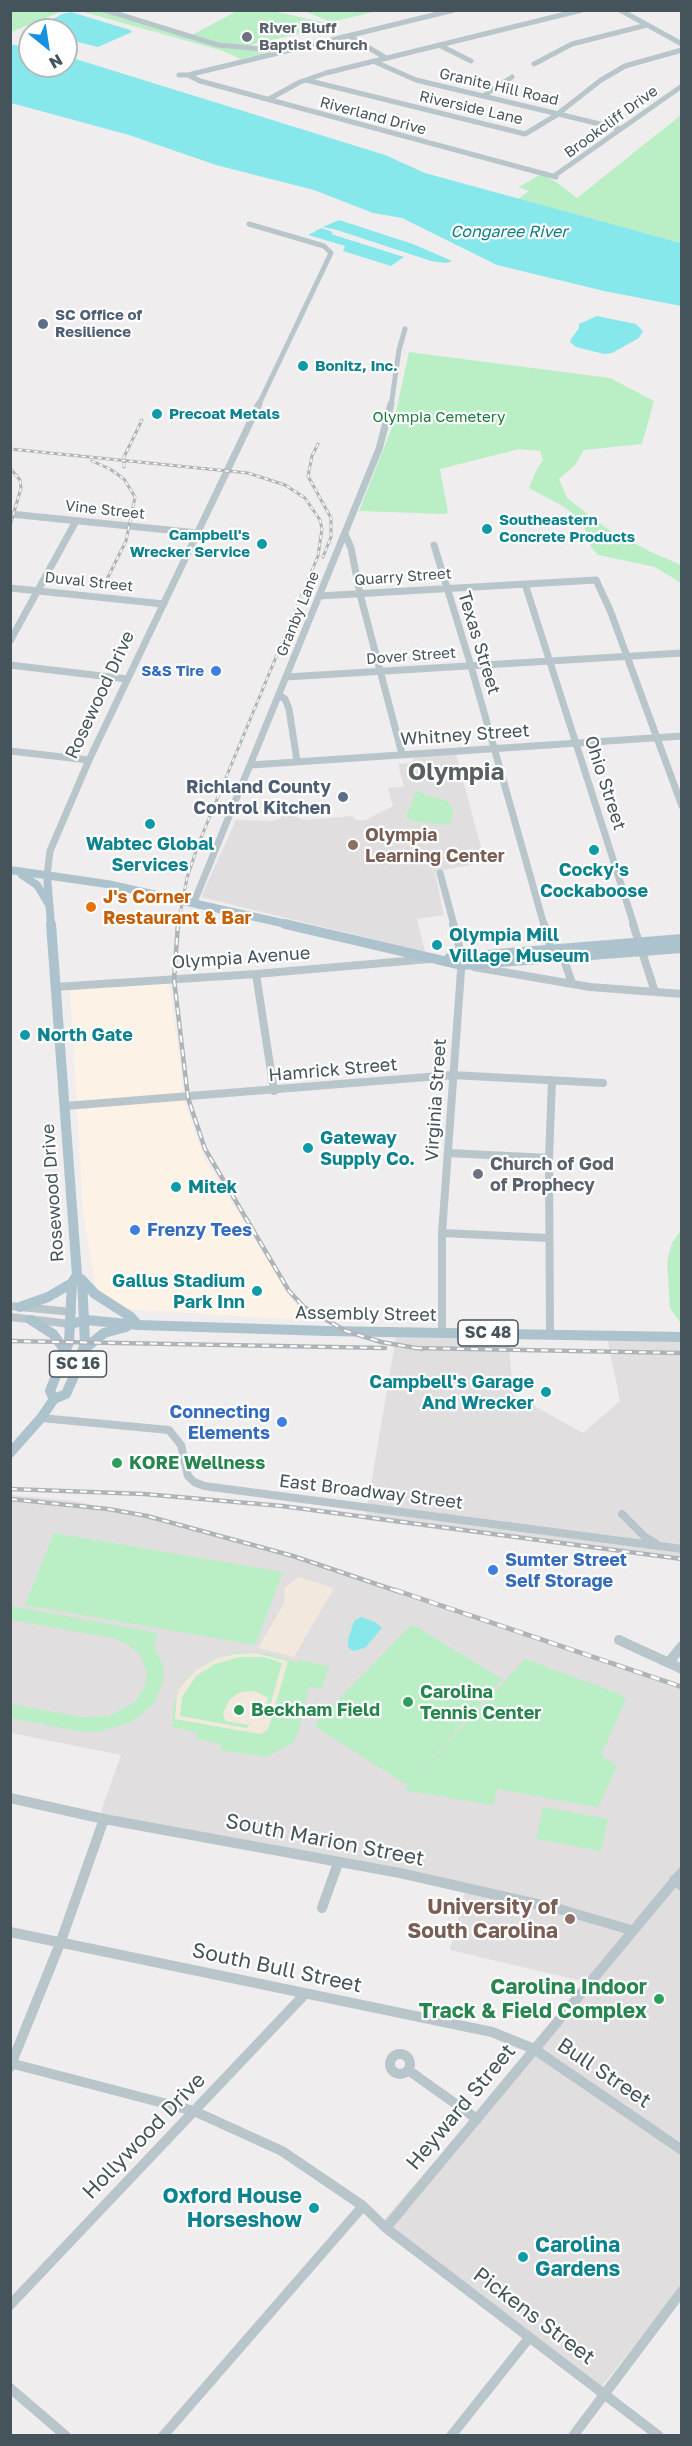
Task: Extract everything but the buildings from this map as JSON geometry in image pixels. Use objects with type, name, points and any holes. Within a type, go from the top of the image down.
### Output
[{"type":"main road","points":[[10,870],[107,884],[194,902],[429,959]]},
{"type":"main road","points":[[10,870],[32,880],[48,903]]},
{"type":"main road","name":"Rosewood Drive","points":[[10,1453],[41,1418],[54,1399],[66,1394],[83,1350],[86,1320],[77,1279],[47,876]]},
{"type":"main road","name":"Olympia Avenue","points":[[461,961],[641,947],[681,939]]},
{"type":"main road","name":"Olympia Avenue","points":[[641,947],[681,948]]},
{"type":"main road","name":"Olympia Avenue","points":[[429,959],[500,966],[556,955]]},
{"type":"main road","points":[[16,1306],[48,1297],[77,1279],[95,1294],[131,1317],[138,1325],[104,1333],[83,1350]]},
{"type":"main road","name":"Rosewood Drive","points":[[54,1399],[50,1391],[66,1352],[77,1279]]},
{"type":"main road","name":"Assembly Street","points":[[71,1318],[138,1325],[681,1337]]},
{"type":"main road","points":[[31,1320],[53,1334],[66,1352]]},
{"type":"street","points":[[105,10],[225,46],[287,50]]},
{"type":"street","points":[[179,75],[188,75],[454,10]]},
{"type":"street","points":[[269,99],[306,80],[582,10]]},
{"type":"street","points":[[620,10],[681,44]]},
{"type":"street","points":[[534,64],[572,44],[647,25]]},
{"type":"street","points":[[349,36],[386,58]]},
{"type":"street","points":[[440,45],[471,61]]},
{"type":"street","name":"Riverside Lane","points":[[306,80],[520,134],[529,133],[558,114],[601,80],[626,66],[681,50]]},
{"type":"street","name":"Granite Hill Road","points":[[374,61],[416,80],[621,129]]},
{"type":"street","name":"Riverland Drive","points":[[188,75],[190,78],[555,176]]},
{"type":"street","points":[[483,96],[512,77]]},
{"type":"street","name":"Brookcliff Drive","points":[[555,176],[681,86]]},
{"type":"street","name":"Rosewood Drive","points":[[47,876],[50,851],[89,760],[331,253],[329,248],[324,246],[249,224]]},
{"type":"street","name":"Granby Lane","points":[[194,902],[345,534],[389,418],[399,350],[405,329]]},
{"type":"street","name":"Vine Street","points":[[10,514],[198,533]]},
{"type":"street","points":[[10,640],[76,521]]},
{"type":"street","points":[[345,534],[351,548],[360,594],[402,754]]},
{"type":"street","name":"Texas Street","points":[[434,545],[556,955],[572,983]]},
{"type":"street","name":"Quarry Street","points":[[319,596],[583,579],[597,580],[626,656]]},
{"type":"street","name":"Ohio Street","points":[[525,584],[655,992]]},
{"type":"street","name":"Duval Street","points":[[10,588],[164,604]]},
{"type":"street","name":"Dover Street","points":[[286,677],[681,653]]},
{"type":"street","points":[[626,656],[658,738],[681,806]]},
{"type":"street","points":[[10,665],[128,679]]},
{"type":"street","points":[[279,695],[285,699],[289,709],[297,761]]},
{"type":"street","name":"Whitney Street","points":[[251,765],[681,736]]},
{"type":"street","points":[[10,751],[89,760]]},
{"type":"street","name":"Virginia Street","points":[[440,873],[461,961],[442,1233],[442,1332]]},
{"type":"street","name":"Olympia Avenue","points":[[55,987],[256,974],[429,959]]},
{"type":"street","points":[[500,966],[572,983],[681,994]]},
{"type":"street","points":[[256,974],[274,1091]]},
{"type":"street","name":"Hamrick Street","points":[[65,1106],[452,1075],[603,1083]]},
{"type":"street","points":[[550,1334],[549,1158],[552,1080]]},
{"type":"street","points":[[448,1153],[549,1158]]},
{"type":"street","points":[[442,1233],[549,1238]]},
{"type":"street","points":[[16,1306],[71,1318]]},
{"type":"street","points":[[10,1317],[31,1320],[71,1318]]},
{"type":"street","name":"East Broadway Street","points":[[41,1418],[170,1430],[181,1445],[188,1476],[194,1482],[204,1486],[681,1549]]},
{"type":"street","name":"East Broadway Street","points":[[622,1514],[645,1537],[660,1545]]},
{"type":"street","points":[[620,1640],[681,1669]]},
{"type":"street","points":[[669,1662],[681,1646]]},
{"type":"street","name":"South Marion Street","points":[[10,1798],[104,1819],[400,1873],[559,1909],[631,1930]]},
{"type":"street","points":[[11,2065],[60,1941],[104,1819]]},
{"type":"street","points":[[322,1908],[338,1863]]},
{"type":"street","name":"Heyward Street","points":[[386,2228],[631,1930],[679,1878]]},
{"type":"street","name":"South Bull Street","points":[[10,1932],[492,2032],[534,2049]]},
{"type":"street","name":"Hollywood Drive","points":[[10,2305],[305,1994]]},
{"type":"street","name":"Bull Street","points":[[534,2049],[681,2150]]},
{"type":"street","name":"Pickens Street","points":[[11,2065],[194,2111],[282,2151],[363,2206],[386,2228],[659,2436]]},
{"type":"street","points":[[408,2070],[477,2119]]},
{"type":"street","points":[[163,2436],[363,2206]]},
{"type":"street","points":[[573,2436],[681,2291]]},
{"type":"street","points":[[451,2436],[529,2338]]},
{"type":"street","points":[[10,2388],[66,2436]]},
{"type":"shaded area","name":"Olympia Learning Center","points":[[456,754],[485,862],[435,872],[444,915],[417,919],[425,952],[201,897],[236,820],[272,821],[280,819],[284,813],[305,820],[352,816],[356,820],[365,820],[393,806],[388,788],[404,787],[398,764],[410,763],[416,756]]},
{"type":"shaded area","points":[[169,982],[185,1105],[204,1158],[295,1304],[316,1321],[126,1309],[96,1290],[83,1213],[70,989]]},
{"type":"shaded area","points":[[397,1331],[508,1332],[513,1394],[583,1433],[620,1401],[606,1333],[681,1335],[681,1560],[365,1520]]},
{"type":"shaded area","name":"University of South Carolina","points":[[10,1495],[75,1501],[161,1520],[298,1558],[681,1687],[681,2296],[676,2292],[600,2389],[382,2222],[590,1983],[450,1950],[466,1888],[100,1814],[121,1755],[11,1733]]},
{"type":"green space","points":[[11,10],[63,10],[46,18],[18,18],[18,29],[11,32]]},
{"type":"green space","points":[[80,11],[101,11],[190,36],[237,11],[273,11],[335,25],[238,48],[274,51],[241,59],[223,51]]},
{"type":"green space","points":[[304,11],[378,11],[331,22]]},
{"type":"green space","points":[[681,115],[681,243],[518,199],[529,191],[519,187],[541,174],[555,181],[577,198]]},
{"type":"green space","name":"Olympia Cemetery","points":[[409,352],[610,378],[654,401],[642,444],[584,450],[575,465],[559,479],[567,498],[606,528],[681,565],[681,583],[655,567],[598,555],[591,547],[583,523],[566,508],[529,488],[543,460],[540,451],[519,449],[440,469],[448,512],[445,514],[359,511],[393,425]]},
{"type":"green space","points":[[416,791],[449,802],[453,811],[450,825],[411,821],[406,817]]},
{"type":"green space","points":[[681,1230],[681,1324],[670,1308],[667,1261],[672,1243]]},
{"type":"green space","points":[[54,1533],[283,1572],[255,1645],[25,1605]]},
{"type":"green space","points":[[11,1606],[158,1633],[154,1647],[163,1665],[164,1680],[153,1705],[130,1723],[97,1732],[77,1731],[11,1718],[11,1704],[82,1717],[109,1716],[135,1702],[145,1687],[147,1672],[139,1653],[125,1643],[113,1638],[11,1620]]},
{"type":"green space","points":[[410,1626],[415,1626],[502,1679],[414,1779],[525,1659],[620,1694],[626,1699],[601,1755],[617,1766],[598,1807],[497,1789],[493,1805],[404,1790],[410,1783],[405,1784],[316,1727],[316,1723]]},
{"type":"green space","name":"Beckham Field","points":[[238,1652],[269,1654],[298,1663],[299,1660],[329,1666],[322,1689],[309,1687],[300,1727],[293,1743],[266,1757],[221,1750],[221,1744],[196,1739],[197,1732],[172,1727],[174,1702],[186,1678],[213,1659]]},
{"type":"green space","points":[[543,1807],[608,1819],[601,1851],[536,1839]]},
{"type":"sand","points":[[299,1577],[334,1588],[294,1657],[258,1648],[284,1603],[285,1587]]},
{"type":"sand","points":[[255,1653],[288,1661],[268,1730],[260,1734],[175,1719],[177,1695],[195,1671],[217,1658]],"holes":[[[240,1657],[263,1657],[282,1663],[267,1717],[263,1719],[268,1698],[257,1692],[248,1691],[238,1693],[230,1699],[223,1713],[225,1721],[250,1725],[246,1728],[180,1716],[182,1697],[196,1676],[215,1664]]]},
{"type":"water","points":[[71,12],[132,32],[98,47],[78,42],[78,18],[55,18]]},
{"type":"water","name":"Congaree River","points":[[10,44],[18,46],[18,78],[78,78],[78,60],[385,155],[425,173],[681,243],[681,306],[604,291],[497,265],[402,218],[373,213],[314,190],[216,165],[129,135],[11,103]]},
{"type":"water","points":[[339,220],[413,244],[452,261],[446,263],[431,261],[323,227]]},
{"type":"water","points":[[321,228],[333,232],[331,234],[404,257],[391,266],[343,251],[345,246],[308,235]]},
{"type":"water","points":[[597,316],[636,324],[643,331],[639,338],[612,353],[604,354],[576,347],[570,342],[579,324]]},
{"type":"water","points":[[361,1617],[375,1622],[382,1628],[365,1648],[353,1651],[348,1647],[348,1640],[354,1621]]},
{"type":"railway","points":[[124,460],[142,420]]},
{"type":"railway","points":[[318,444],[312,456],[308,476],[331,518],[331,537],[323,557]]},
{"type":"railway","points":[[10,449],[124,460]]},
{"type":"railway","points":[[124,460],[248,473],[285,485],[305,498],[320,520],[322,529],[318,556],[198,845],[187,878],[178,925]]},
{"type":"railway","points":[[124,460],[124,467]]},
{"type":"railway","points":[[92,461],[110,469],[124,479],[135,497],[126,541],[105,583]]},
{"type":"railway","points":[[10,468],[20,480],[21,488],[10,526]]},
{"type":"railway","points":[[178,924],[174,979],[188,1098],[205,1149],[289,1291],[304,1307],[346,1331],[381,1342],[416,1348]]},
{"type":"railway","points":[[10,1341],[385,1348]]},
{"type":"railway","points":[[416,1348],[682,1353]]},
{"type":"railway","points":[[416,1348],[422,1349]]},
{"type":"railway","points":[[10,1489],[144,1494],[282,1506],[682,1559]]},
{"type":"railway","points":[[10,1499],[108,1509],[147,1516],[293,1556],[400,1592]]},
{"type":"railway","points":[[395,1590],[682,1687]]},
{"type":"place","name":"River Bluff Baptist Church","points":[[247,37]]},
{"type":"place","name":"SC Office of Resilience","points":[[43,324]]},
{"type":"place","name":"Bonitz, Inc.","points":[[303,366]]},
{"type":"place","name":"Precoat Metals","points":[[157,414]]},
{"type":"place","name":"Southeastern Concrete Products","points":[[487,529]]},
{"type":"place","name":"Campbell's Wrecker Service","points":[[262,544]]},
{"type":"place","name":"S&S Tire","points":[[216,671]]},
{"type":"place","name":"Richland County Control Kitchen","points":[[343,797]]},
{"type":"place","name":"Wabtec Global Services","points":[[150,824]]},
{"type":"place","name":"Olympia Learning Center","points":[[353,845]]},
{"type":"place","name":"Cocky's Cockaboose","points":[[594,850]]},
{"type":"place","name":"J's Corner Restaurant & Bar","points":[[91,907]]},
{"type":"place","name":"Olympia Mill Village Museum","points":[[437,945]]},
{"type":"place","name":"North Gate","points":[[25,1035]]},
{"type":"place","name":"Gateway Supply Co.","points":[[308,1148]]},
{"type":"place","name":"Church of God of Prophecy","points":[[478,1174]]},
{"type":"place","name":"Mitek","points":[[176,1187]]},
{"type":"place","name":"Frenzy Tees","points":[[135,1230]]},
{"type":"place","name":"Gallus Stadium Park Inn","points":[[257,1291]]},
{"type":"place","name":"Campbell's Garage And Wrecker","points":[[546,1392]]},
{"type":"place","name":"Connecting Elements","points":[[282,1422]]},
{"type":"place","name":"KORE Wellness","points":[[117,1463]]},
{"type":"place","name":"Sumter Street Self Storage","points":[[493,1570]]},
{"type":"place","name":"Carolina Tennis Center","points":[[408,1702]]},
{"type":"place","name":"Beckham Field","points":[[239,1710]]},
{"type":"place","name":"University of South Carolina","points":[[570,1919]]},
{"type":"place","name":"Carolina Indoor Track & Field Complex","points":[[659,1999]]},
{"type":"place","name":"Oxford House Horseshow","points":[[314,2208]]},
{"type":"place","name":"Carolina Gardens","points":[[523,2257]]},
{"type":"district","name":"Olympia","points":[[456,772]]}]
